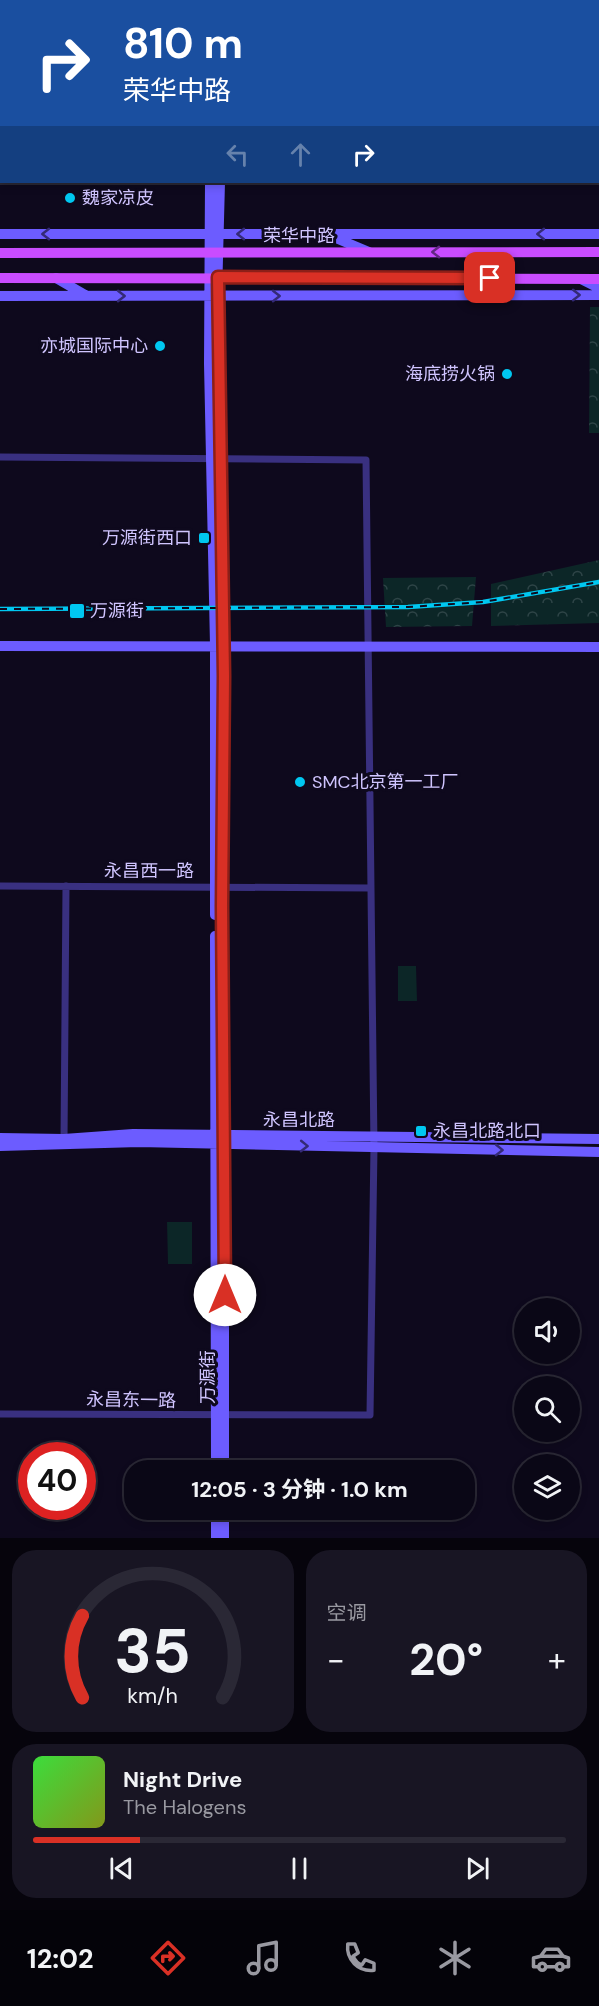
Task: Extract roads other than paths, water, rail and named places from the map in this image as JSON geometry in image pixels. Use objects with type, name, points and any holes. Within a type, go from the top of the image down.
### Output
[{"type":"main road","name":"荣华中路","points":[[0,254],[599,252]]},
{"type":"main road","points":[[0,278],[599,279]]},
{"type":"street","points":[[210,183],[214,234]]},
{"type":"street","points":[[214,234],[220,183]]},
{"type":"street","points":[[0,234],[599,234]]},
{"type":"street","name":"万源街","points":[[214,234],[219,645],[221,1141],[220,1416],[217,1460]]},
{"type":"street","points":[[327,234],[369,253]]},
{"type":"street","points":[[56,278],[88,296]]},
{"type":"street","points":[[580,279],[599,288]]},
{"type":"street","points":[[0,296],[599,295]]},
{"type":"street","points":[[0,457],[366,460],[374,1142]]},
{"type":"street","points":[[0,646],[599,647]]},
{"type":"street","name":"永昌西一路","points":[[0,886],[219,885],[370,888]]},
{"type":"street","points":[[64,1142],[66,886]]},
{"type":"street","name":"永昌北路","points":[[0,1146],[133,1134],[221,1141],[374,1142],[599,1139]]},
{"type":"street","name":"永昌北路","points":[[0,1138],[64,1142]]},
{"type":"street","name":"永昌北路","points":[[374,1142],[599,1152]]},
{"type":"street","name":"永昌东一路","points":[[0,1413],[220,1416],[370,1415],[374,1142]]},
{"type":"street","name":"万源街","points":[[220,1416],[223,1460]]},
{"type":"street","points":[[216,1520],[216,1538]]},
{"type":"street","points":[[224,1520],[224,1538]]},
{"type":"railway","points":[[0,609],[408,607],[483,602],[599,582]]},
{"type":"place","name":"魏家凉皮","points":[[70,198]]},
{"type":"place","name":"亦城国际中心","points":[[160,346]]},
{"type":"place","name":"海底捞火锅","points":[[507,374]]},
{"type":"place","name":"万源街西口","points":[[204,538]]},
{"type":"place","name":"万源街","points":[[77,611]]},
{"type":"place","name":"SMC北京第一工厂","points":[[300,782]]},
{"type":"place","name":"永昌北路北口","points":[[421,1131]]}]
